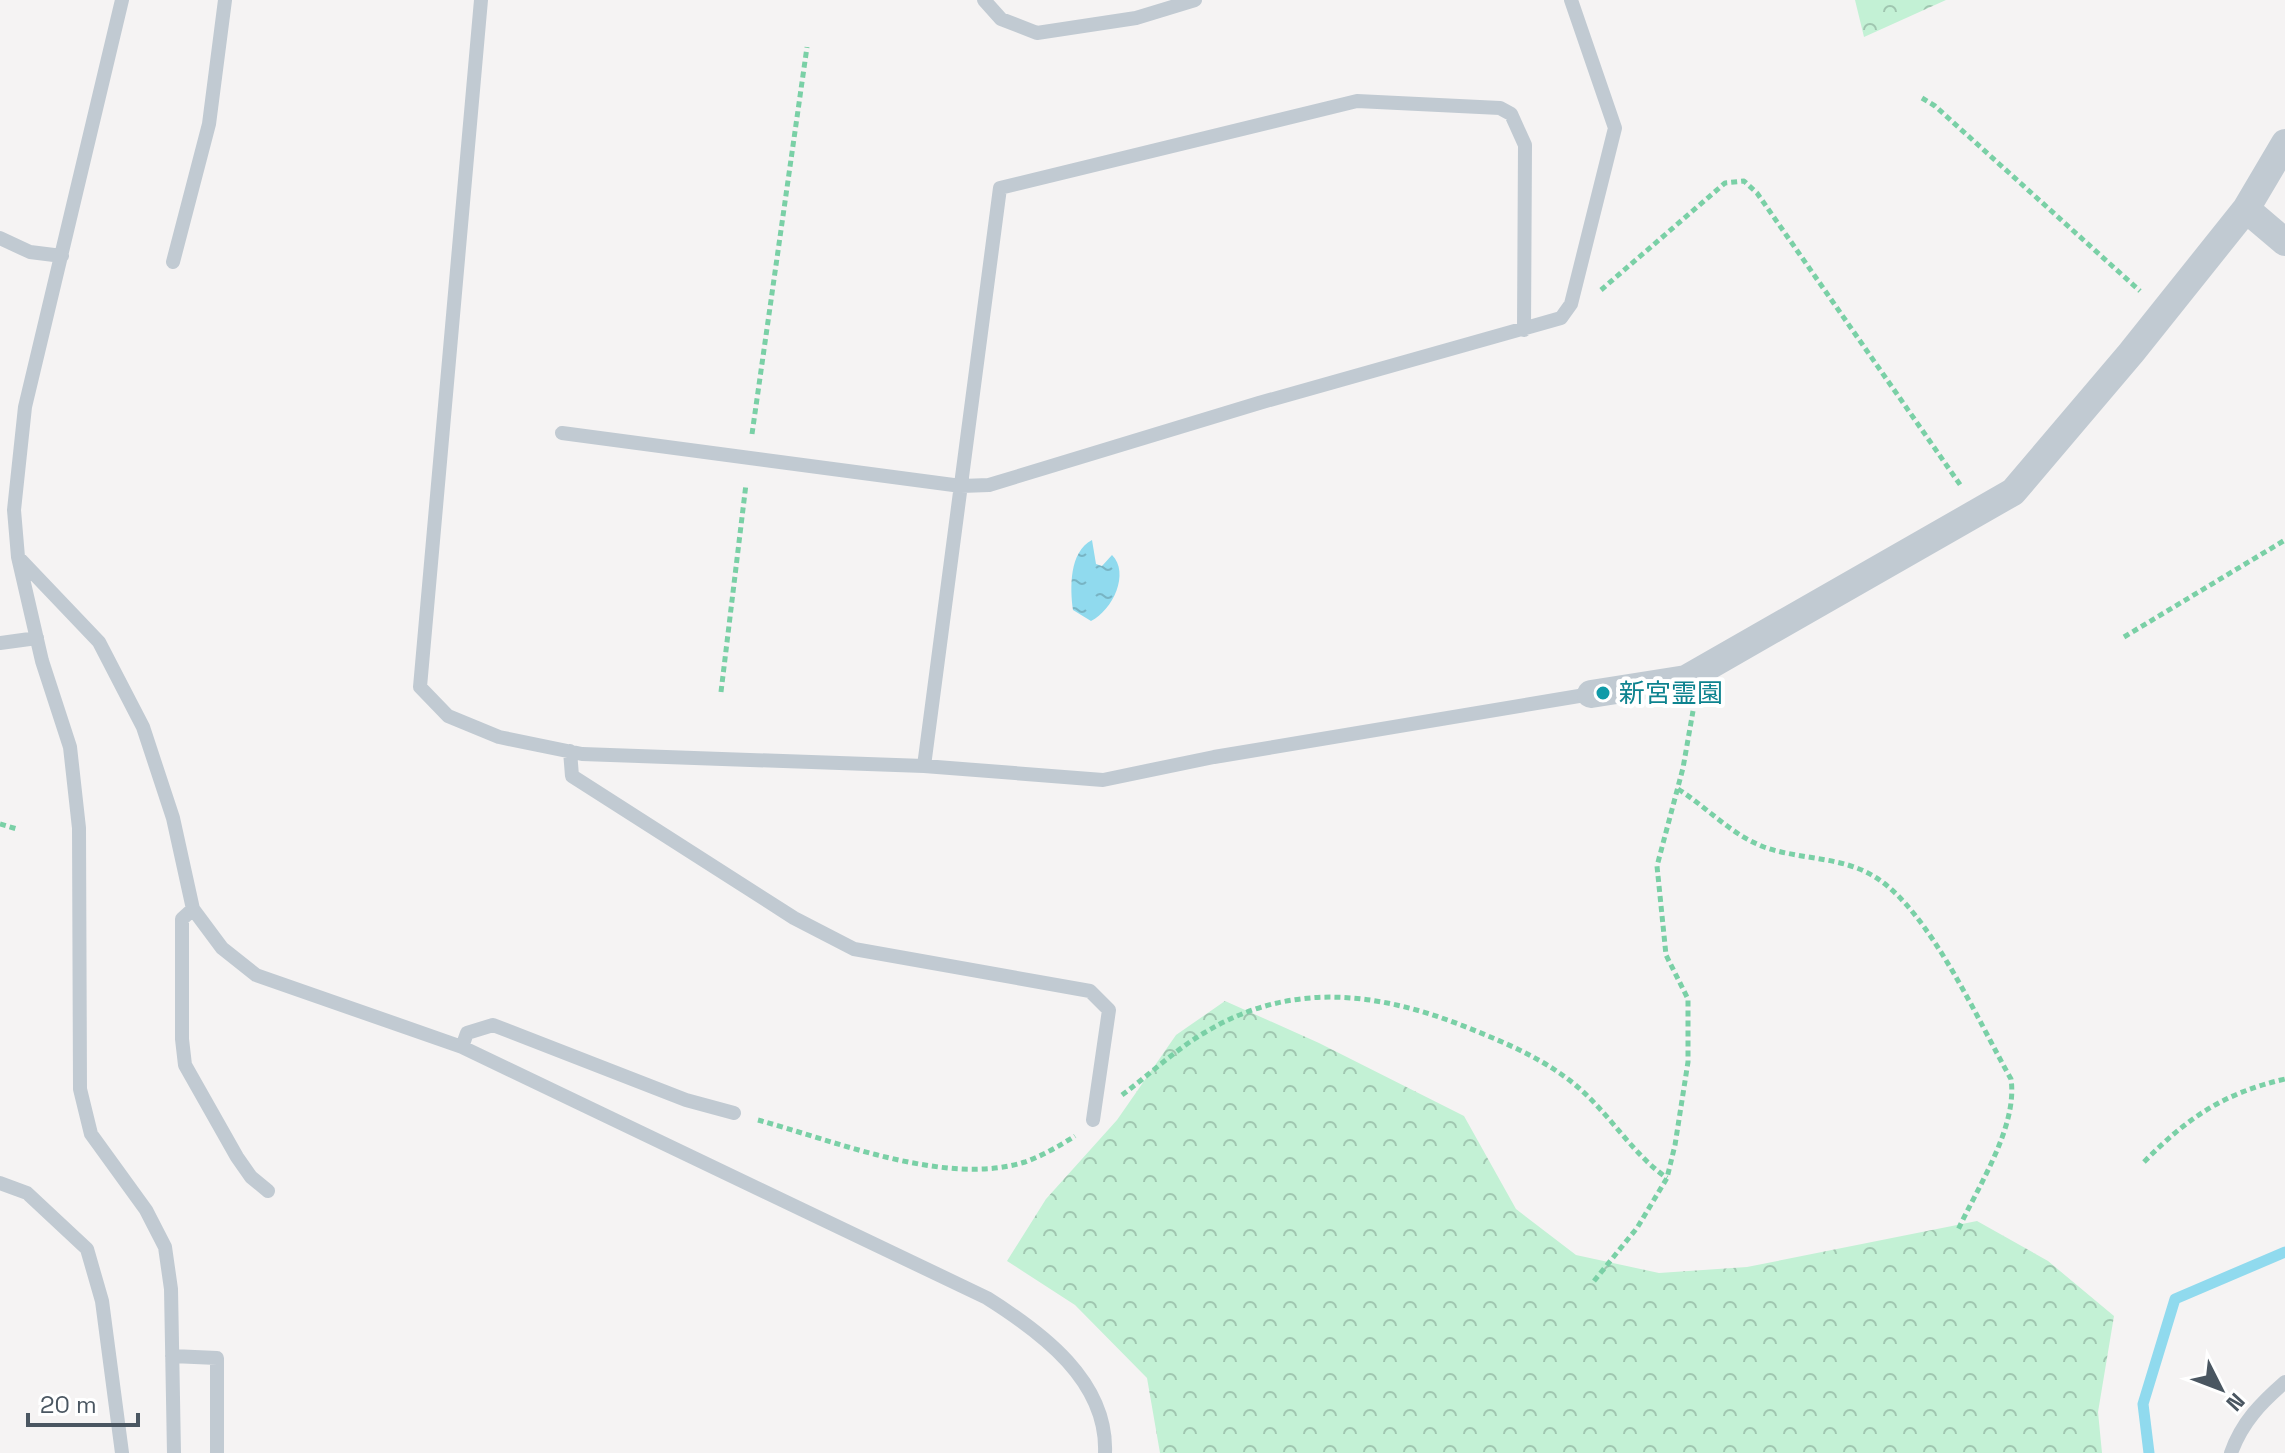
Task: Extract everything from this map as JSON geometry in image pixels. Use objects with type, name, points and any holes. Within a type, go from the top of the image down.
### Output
[{"type":"street","points":[[1591,694],[1686,679],[2013,492],[2246,209],[2285,143]]},
{"type":"street","points":[[2246,209],[2285,242]]},
{"type":"lane","points":[[122,0],[25,407],[14,510],[18,557],[37,638],[70,747],[79,828],[80,1089],[91,1134],[146,1210],[165,1247],[171,1289],[174,1453]]},
{"type":"lane","points":[[173,262],[209,124],[225,0]]},
{"type":"lane","points":[[481,0],[420,687],[448,716],[499,737],[570,751],[924,766],[1103,780],[1214,757],[1591,694]]},
{"type":"lane","points":[[984,0],[1001,19],[1037,33],[1136,18],[1195,0]]},
{"type":"lane","points":[[562,433],[961,486],[989,485],[1259,403],[1561,318],[1571,304],[1615,128],[1571,0]]},
{"type":"lane","points":[[924,766],[1000,188],[1357,101],[1500,108],[1511,114],[1525,145],[1524,330]]},
{"type":"lane","points":[[0,238],[30,252],[62,256]]},
{"type":"lane","points":[[18,557],[99,642],[143,727],[173,818],[193,909],[222,948],[256,975],[462,1047],[999,1306],[1038,1330],[1091,1389],[1105,1453]]},
{"type":"lane","points":[[0,643],[37,638]]},
{"type":"lane","points":[[570,751],[572,776],[794,918],[854,949],[1090,991],[1109,1010],[1093,1120]]},
{"type":"lane","points":[[193,909],[182,919],[181,999],[185,1065],[237,1157],[251,1177],[268,1191]]},
{"type":"lane","points":[[462,1047],[467,1033],[493,1025],[686,1100],[734,1113]]},
{"type":"lane","points":[[0,1183],[27,1193],[87,1249],[102,1301],[122,1453]]},
{"type":"lane","points":[[172,1356],[217,1358],[217,1453]]},
{"type":"lane","points":[[2231,1453],[2239,1430],[2285,1382]]},
{"type":"path","points":[[721,692],[749,458],[807,47]]},
{"type":"path","points":[[1922,98],[1935,106],[2163,312]]},
{"type":"path","points":[[1561,318],[1608,286],[1725,183],[1744,181],[1757,193],[1980,513]]},
{"type":"path","points":[[2124,637],[2285,540]]},
{"type":"path","points":[[1594,1281],[1637,1228],[1667,1178],[1688,1062],[1688,999],[1666,955],[1657,866],[1678,789],[1694,707],[1686,679]]},
{"type":"path","points":[[1678,789],[1736,835],[1766,848],[1847,864],[1876,877],[1919,919],[2011,1079],[2014,1100],[2008,1122],[1957,1232]]},
{"type":"path","points":[[0,824],[17,829]]},
{"type":"path","points":[[734,1113],[925,1165],[975,1168],[1025,1162],[1074,1138],[1204,1033],[1255,1009],[1324,996],[1361,997],[1423,1011],[1548,1063],[1599,1106],[1654,1169],[1667,1178]]},
{"type":"path","points":[[2144,1162],[2181,1125],[2222,1100],[2252,1087],[2285,1079]]},
{"type":"green space","points":[[1855,0],[1946,0],[1864,37]]},
{"type":"green space","points":[[1225,1001],[1319,1043],[1464,1116],[1516,1209],[1576,1255],[1659,1273],[1747,1267],[1977,1221],[2048,1261],[2114,1316],[2098,1412],[2102,1453],[1160,1453],[1147,1378],[1075,1305],[1007,1261],[1046,1199],[1117,1120],[1176,1035]]},
{"type":"water","points":[[1092,540],[1096,564],[1102,566],[1112,555],[1117,563],[1119,581],[1106,609],[1091,621],[1073,610],[1071,591],[1075,562],[1084,546]]},
{"type":"waterway","points":[[2149,1453],[2143,1404],[2175,1299],[2285,1252]]},
{"type":"place","name":"新宮霊園","points":[[1603,693]]}]
